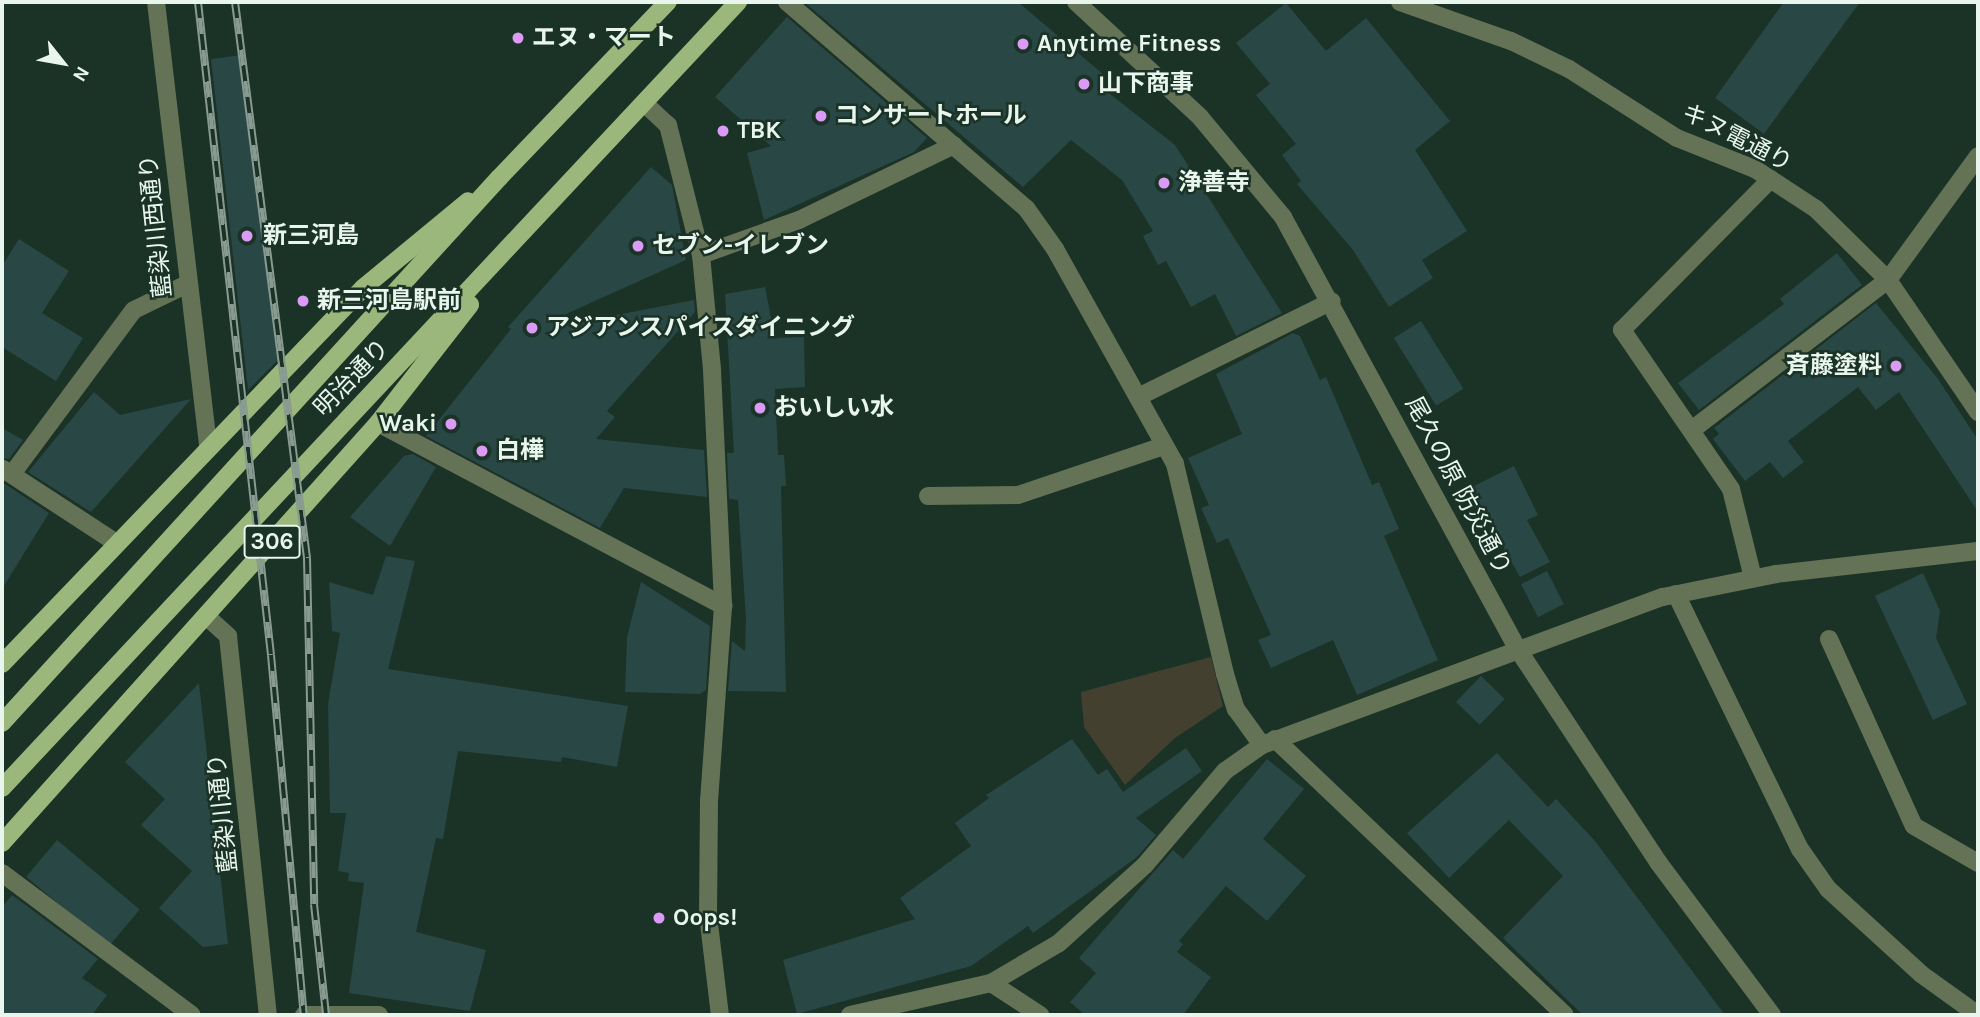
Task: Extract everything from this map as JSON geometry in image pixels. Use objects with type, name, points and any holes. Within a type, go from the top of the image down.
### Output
[{"type":"main road","name":"明治通り","points":[[2,723],[499,178],[668,2]]},
{"type":"main road","name":"明治通り","points":[[2,788],[528,231],[738,2]]},
{"type":"main road","points":[[2,664],[208,444],[363,288],[499,178]]},
{"type":"main road","name":"306","points":[[2,843],[378,424],[528,231]]},
{"type":"street","name":"藍染川西通り","points":[[156,2],[187,284],[208,444]]},
{"type":"street","points":[[787,2],[1026,208],[1139,397],[1175,464],[1236,709],[1565,1015]]},
{"type":"street","name":"尾久の原 防災通り","points":[[1076,2],[1200,117],[1283,217],[1332,301],[1517,648],[1658,862],[1772,1015]]},
{"type":"street","name":"キヌ電通り","points":[[1400,2],[1511,41],[1569,69],[1677,138],[1771,179],[1852,239],[1888,280],[1978,412]]},
{"type":"street","points":[[644,103],[668,125],[701,255],[723,606],[709,801],[708,915],[720,1015]]},
{"type":"street","points":[[701,255],[799,220],[954,145]]},
{"type":"street","points":[[1693,429],[1888,280],[1978,156]]},
{"type":"street","points":[[1753,578],[1731,488],[1693,429],[1622,330],[1771,179]]},
{"type":"street","points":[[115,542],[7,471],[134,310],[187,284]]},
{"type":"street","points":[[1139,397],[1332,301]]},
{"type":"street","points":[[378,424],[723,606]]},
{"type":"street","points":[[928,496],[1018,495],[1164,446]]},
{"type":"street","points":[[850,1015],[991,983],[1059,943],[1145,864],[1225,771],[1269,742],[1517,648],[1676,594],[1753,578],[1978,551]]},
{"type":"street","points":[[1676,594],[1800,849],[1828,889],[1921,974],[1978,1015]]},
{"type":"street","name":"藍染川通り","points":[[206,616],[228,636],[268,1015]]},
{"type":"street","points":[[1829,639],[1914,826],[1978,863]]},
{"type":"street","points":[[2,873],[192,1015]]},
{"type":"street","points":[[991,983],[1040,1015]]},
{"type":"street","points":[[304,1015],[379,1015]]},
{"type":"shaded area","points":[[1211,657],[1223,706],[1175,738],[1125,785],[1084,727],[1081,692]]},
{"type":"building","points":[[804,2],[1018,2],[1117,86],[1110,94],[1175,145],[1282,313],[1236,336],[1215,294],[1191,307],[1166,261],[1158,265],[1143,236],[1153,231],[1122,180],[1071,140],[1023,187]]},
{"type":"building","points":[[1784,2],[1860,2],[1764,134],[1715,98]]},
{"type":"building","points":[[1286,3],[1326,51],[1366,18],[1450,121],[1415,150],[1467,231],[1422,260],[1433,278],[1389,307],[1353,250],[1297,184],[1301,181],[1282,155],[1296,144],[1256,95],[1270,84],[1236,43]]},
{"type":"building","name":"コンサートホール","points":[[787,17],[927,138],[914,152],[764,220],[747,153],[771,146],[715,97]]},
{"type":"building","name":"新三河島","points":[[241,55],[278,360],[248,390],[211,59]]},
{"type":"building","points":[[651,167],[672,185],[686,260],[566,314],[570,324],[694,300],[695,312],[607,411],[615,417],[596,439],[704,450],[707,497],[624,488],[600,528],[426,436],[511,329],[508,327]]},
{"type":"building","points":[[19,239],[69,271],[42,313],[83,338],[56,381],[2,347],[2,266]]},
{"type":"building","points":[[1837,253],[1862,285],[1699,410],[1678,383],[1784,304],[1780,299]]},
{"type":"building","points":[[765,287],[775,338],[804,337],[805,387],[775,389],[778,455],[784,455],[786,486],[781,486],[786,692],[728,691],[732,641],[745,651],[746,619],[738,500],[729,499],[727,453],[734,453],[725,294]]},
{"type":"building","points":[[1876,303],[1938,379],[1978,440],[1978,512],[1899,392],[1876,410],[1858,387],[1788,441],[1804,462],[1783,478],[1770,462],[1745,481],[1713,439],[1719,434],[1714,428]]},
{"type":"building","points":[[1421,321],[1463,389],[1436,406],[1394,338]]},
{"type":"building","points":[[1293,333],[1300,336],[1320,380],[1326,377],[1372,485],[1379,482],[1399,529],[1384,536],[1438,660],[1357,695],[1333,640],[1271,668],[1258,640],[1271,635],[1228,538],[1217,543],[1201,508],[1209,505],[1188,458],[1242,434],[1216,374]]},
{"type":"building","points":[[94,392],[120,415],[191,399],[91,512],[28,472]]},
{"type":"building","points":[[2,428],[23,440],[9,459],[2,458]]},
{"type":"building","points":[[413,454],[436,467],[390,546],[350,517],[404,456]]},
{"type":"building","points":[[1514,466],[1538,515],[1527,520],[1550,562],[1520,577],[1470,488]]},
{"type":"building","points":[[2,482],[49,513],[2,589]]},
{"type":"building","points":[[386,556],[415,561],[388,669],[628,706],[617,767],[562,757],[561,762],[458,751],[443,839],[436,838],[416,932],[486,950],[470,1011],[349,993],[364,883],[348,881],[349,873],[338,871],[346,813],[330,813],[328,704],[340,633],[332,631],[329,582],[373,595]]},
{"type":"building","points":[[1547,571],[1564,604],[1538,617],[1521,584]]},
{"type":"building","points":[[1923,573],[1940,611],[1936,638],[1967,704],[1933,720],[1875,596]]},
{"type":"building","points":[[641,582],[710,626],[706,690],[700,694],[625,692],[627,637]]},
{"type":"building","points":[[1481,676],[1505,699],[1480,725],[1456,702]]},
{"type":"building","points":[[199,683],[228,944],[203,947],[159,908],[192,871],[141,825],[165,799],[125,762]]},
{"type":"building","points":[[1072,739],[1098,775],[1107,769],[1123,792],[1186,748],[1202,771],[1136,818],[1156,835],[1137,857],[1033,933],[1028,926],[971,966],[797,1014],[783,960],[915,919],[900,898],[971,846],[955,823],[989,798],[986,795]]},
{"type":"building","points":[[1497,753],[1548,807],[1556,799],[1595,841],[1725,1015],[1583,1015],[1503,938],[1563,876],[1509,820],[1449,878],[1407,833]]},
{"type":"building","points":[[1267,759],[1304,789],[1263,839],[1306,876],[1267,921],[1226,886],[1179,941],[1183,944],[1177,952],[1211,977],[1183,1015],[1085,1015],[1070,1002],[1096,973],[1079,958],[1173,850],[1183,859]]},
{"type":"building","points":[[57,840],[140,909],[109,946],[26,877]]},
{"type":"building","points":[[12,895],[98,959],[82,978],[107,995],[92,1015],[2,1015],[2,907]]},
{"type":"railway","points":[[198,2],[271,655],[304,1015]]},
{"type":"railway","points":[[235,2],[307,558],[314,904],[326,1015]]},
{"type":"place","name":"エヌ・マート","points":[[518,38]]},
{"type":"place","name":"Anytime Fitness","points":[[1023,44]]},
{"type":"place","name":"山下商事","points":[[1084,84]]},
{"type":"place","name":"コンサートホール","points":[[821,116]]},
{"type":"place","name":"TBK","points":[[723,131]]},
{"type":"place","name":"浄善寺","points":[[1164,183]]},
{"type":"place","name":"新三河島","points":[[247,236]]},
{"type":"place","name":"セブン-イレブン","points":[[638,246]]},
{"type":"place","name":"新三河島駅前","points":[[303,301]]},
{"type":"place","name":"アジアンスパイスダイニング","points":[[532,328]]},
{"type":"place","name":"斉藤塗料","points":[[1896,366]]},
{"type":"place","name":"おいしい水","points":[[760,408]]},
{"type":"place","name":"Waki","points":[[451,424]]},
{"type":"place","name":"白樺","points":[[482,451]]},
{"type":"place","name":"Oops!","points":[[659,918]]}]
